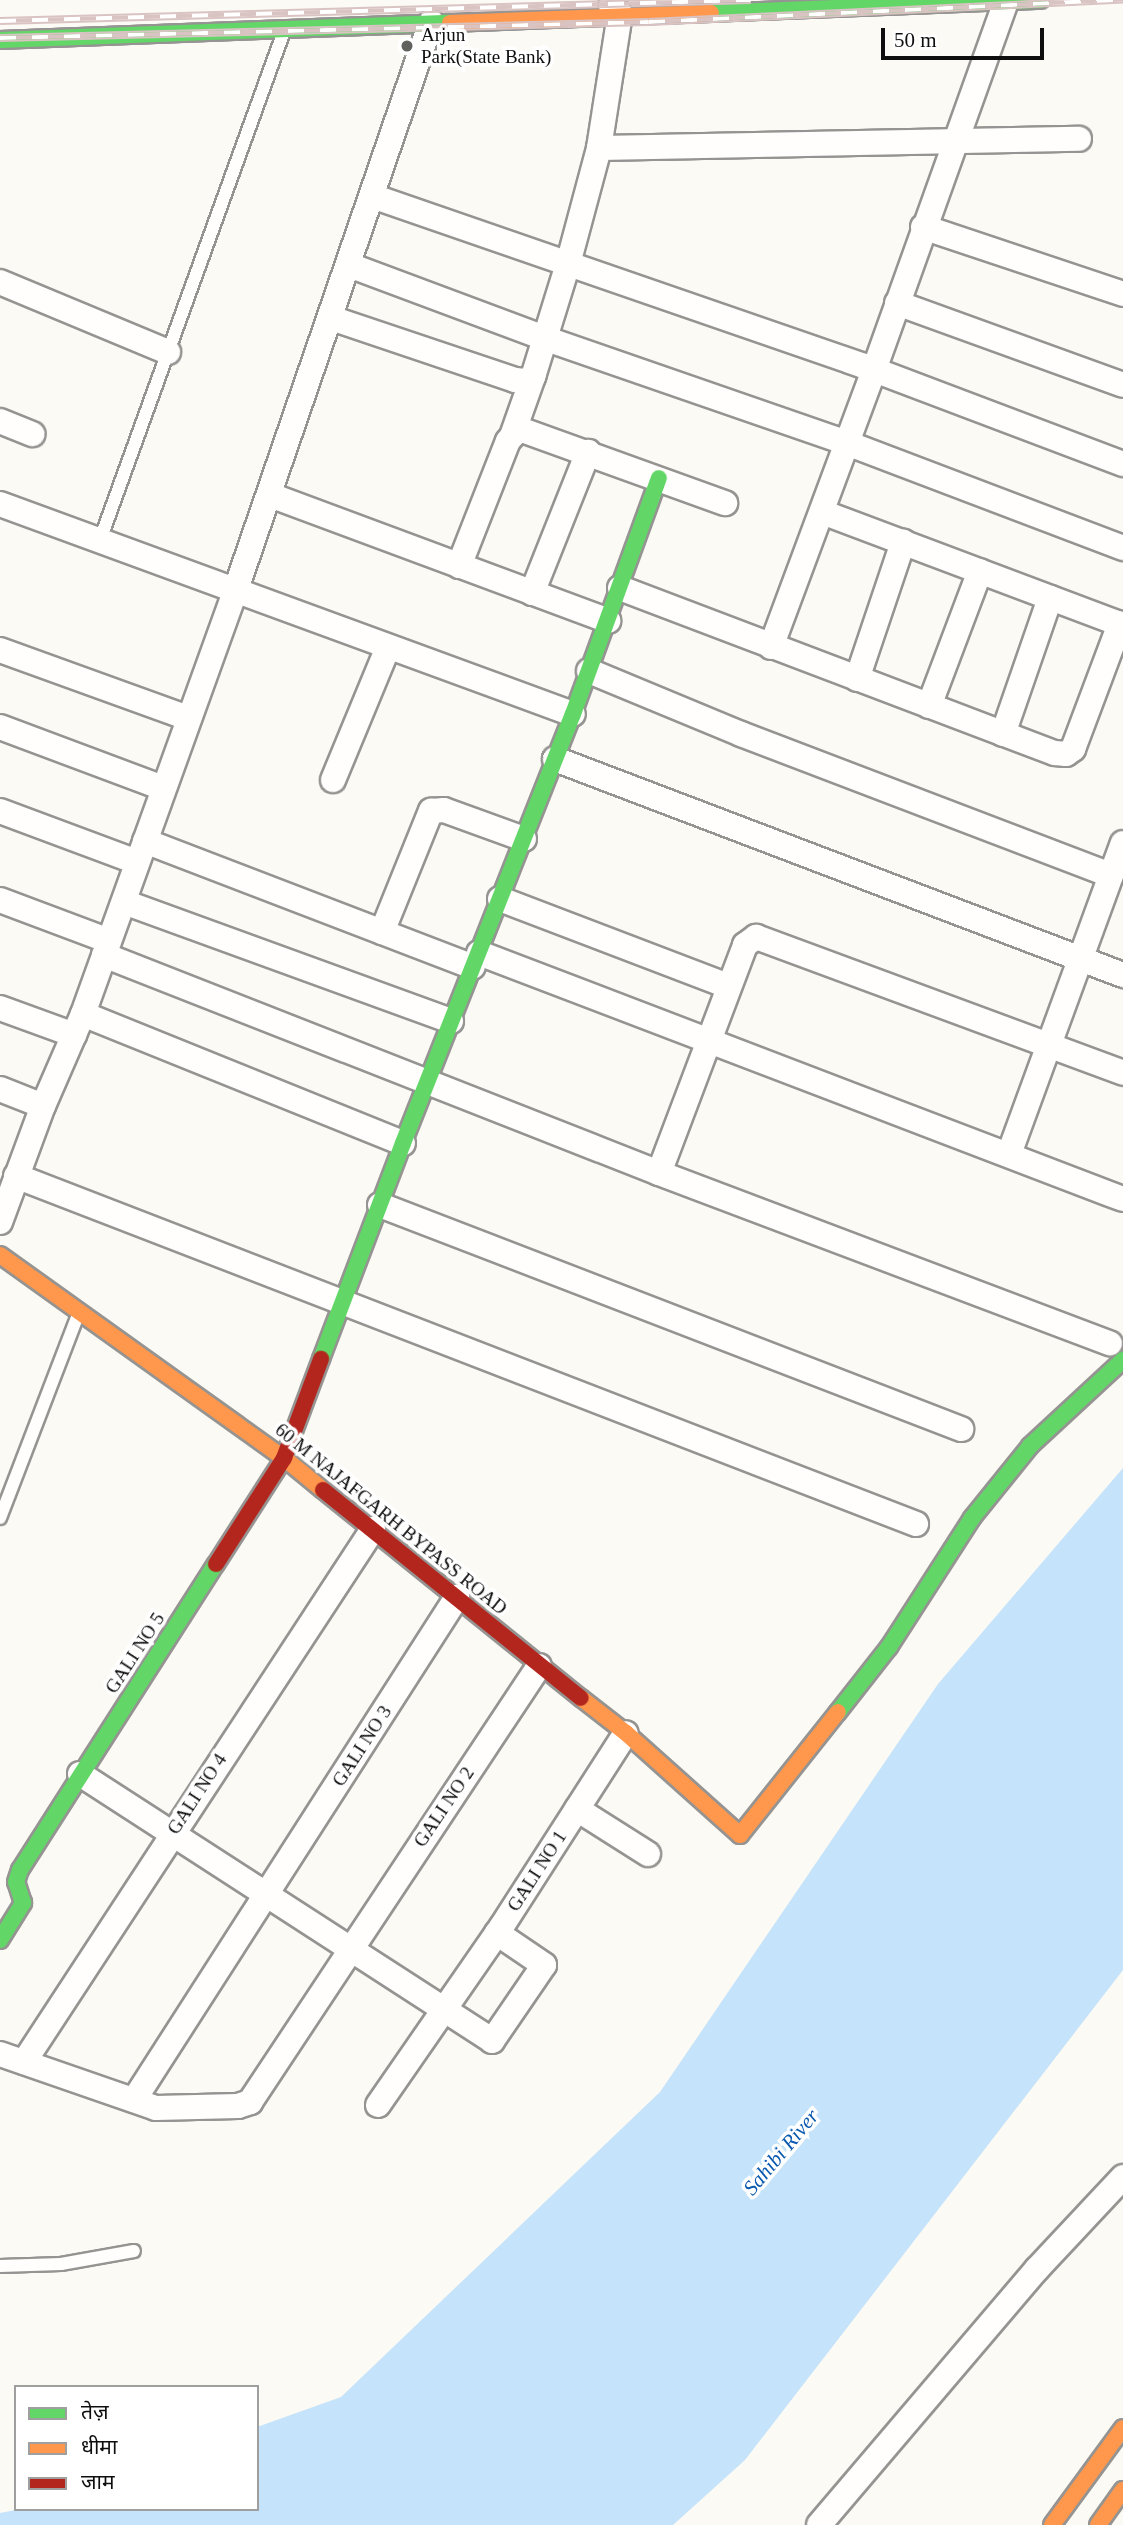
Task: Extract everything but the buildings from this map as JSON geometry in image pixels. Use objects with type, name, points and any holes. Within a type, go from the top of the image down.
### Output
[{"type":"street","points":[[0,40],[432,22],[611,7],[1041,0]]},
{"type":"street","points":[[771,647],[1006,1]]},
{"type":"street","points":[[459,566],[512,436],[568,264],[599,148],[611,7]]},
{"type":"street","points":[[0,1222],[43,1105],[78,1025],[124,902],[270,495],[432,22]]},
{"type":"street","points":[[599,148],[1079,139]]},
{"type":"street","points":[[372,196],[874,370],[1123,464]]},
{"type":"street","points":[[923,227],[1123,294]]},
{"type":"street","points":[[349,265],[544,338],[846,443],[1123,548]]},
{"type":"street","points":[[0,282],[168,352]]},
{"type":"street","points":[[897,303],[1123,385]]},
{"type":"street","points":[[331,318],[515,380],[526,381],[534,374]]},
{"type":"street","points":[[0,421],[33,434]]},
{"type":"street","points":[[512,436],[522,430],[532,431],[725,503]]},
{"type":"street","points":[[532,593],[588,452]]},
{"type":"street","name":"GALI NO 5","points":[[0,1940],[23,1903],[16,1882],[19,1870],[154,1664],[284,1458],[427,1081],[573,714],[659,478]]},
{"type":"street","points":[[270,495],[608,621]]},
{"type":"street","points":[[0,504],[573,714]]},
{"type":"street","points":[[620,588],[1055,753],[1066,754],[1073,749],[1120,624],[822,512]]},
{"type":"street","points":[[858,679],[903,542]]},
{"type":"street","points":[[929,706],[980,571]]},
{"type":"street","points":[[1003,734],[1050,598]]},
{"type":"street","points":[[332,780],[388,647]]},
{"type":"street","points":[[0,650],[188,718]]},
{"type":"street","points":[[589,671],[741,734],[1111,875]]},
{"type":"street","points":[[0,727],[163,788]]},
{"type":"street","points":[[555,759],[1123,975]]},
{"type":"street","points":[[382,933],[431,811],[444,810],[524,839]]},
{"type":"street","points":[[0,811],[141,852],[709,1038],[1123,1199]]},
{"type":"street","points":[[1009,1154],[1123,843]]},
{"type":"street","points":[[500,899],[728,986]]},
{"type":"street","points":[[0,900],[107,948],[427,1081],[1116,1351]]},
{"type":"street","points":[[124,902],[451,1021]]},
{"type":"street","points":[[659,1173],[728,986],[745,945],[756,937],[1123,1073]]},
{"type":"street","points":[[0,1008],[78,1025],[403,1143]]},
{"type":"street","points":[[0,1089],[43,1105]]},
{"type":"street","points":[[16,1175],[916,1524]]},
{"type":"street","points":[[380,1205],[961,1429]]},
{"type":"street","name":"60 M NAJAFGARH BYPASS ROAD","points":[[0,1255],[284,1458],[538,1666],[626,1733],[740,1835],[889,1647],[972,1518],[1030,1446],[1116,1351]]},
{"type":"street","name":"GALI NO 4","points":[[24,2062],[171,1833],[373,1529]]},
{"type":"street","name":"GALI NO 3","points":[[134,2100],[163,2050],[267,1895],[457,1597]]},
{"type":"street","name":"GALI NO 2","points":[[134,2100],[165,2109],[250,2102],[538,1666]]},
{"type":"street","name":"GALI NO 1","points":[[378,2105],[497,1933],[626,1733]]},
{"type":"street","points":[[80,1774],[445,2008],[492,2041],[544,1965],[497,1933]]},
{"type":"street","name":"GALI NO 1","points":[[577,1809],[648,1854]]},
{"type":"street","points":[[0,2054],[134,2100]]},
{"type":"street","points":[[819,2525],[1037,2269],[1123,2177]]},
{"type":"street","points":[[1052,2525],[1123,2428]]},
{"type":"street","points":[[1098,2525],[1123,2490]]},
{"type":"lane","points":[[100,540],[285,28]]},
{"type":"lane","points":[[0,1518],[79,1312]]},
{"type":"lane","points":[[0,2266],[61,2264],[134,2251]]},
{"type":"water","name":"Sahibi River","points":[[1123,1468],[1123,1970],[745,2460],[673,2525],[0,2525],[0,2513],[14,2510],[259,2511],[259,2426],[341,2397],[660,2092],[938,1684]]},
{"type":"railway","points":[[0,21],[751,0]]},
{"type":"railway","points":[[0,38],[649,22],[1123,0]]},
{"type":"traffic: fast","points":[[711,13],[1041,0]]},
{"type":"traffic: fast","points":[[0,40],[450,23]]},
{"type":"traffic: fast","points":[[321,1359],[403,1143],[573,714],[659,478]]},
{"type":"traffic: fast","points":[[838,1712],[889,1647],[972,1518],[1030,1446],[1123,1360]]},
{"type":"traffic: fast","points":[[0,1940],[23,1903],[16,1882],[20,1870],[216,1564]]},
{"type":"traffic: slow","points":[[450,23],[711,13]]},
{"type":"traffic: slow","points":[[0,1255],[284,1458],[323,1490]]},
{"type":"traffic: slow","points":[[581,1698],[626,1733],[740,1835],[838,1712]]},
{"type":"traffic: slow","points":[[1052,2525],[1123,2428]]},
{"type":"traffic: slow","points":[[1098,2525],[1123,2490]]},
{"type":"traffic: jam","points":[[216,1564],[284,1458],[321,1359]]},
{"type":"traffic: jam","points":[[323,1490],[581,1698]]},
{"type":"place","name":"Arjun Park(State Bank)","points":[[407,46]]}]
